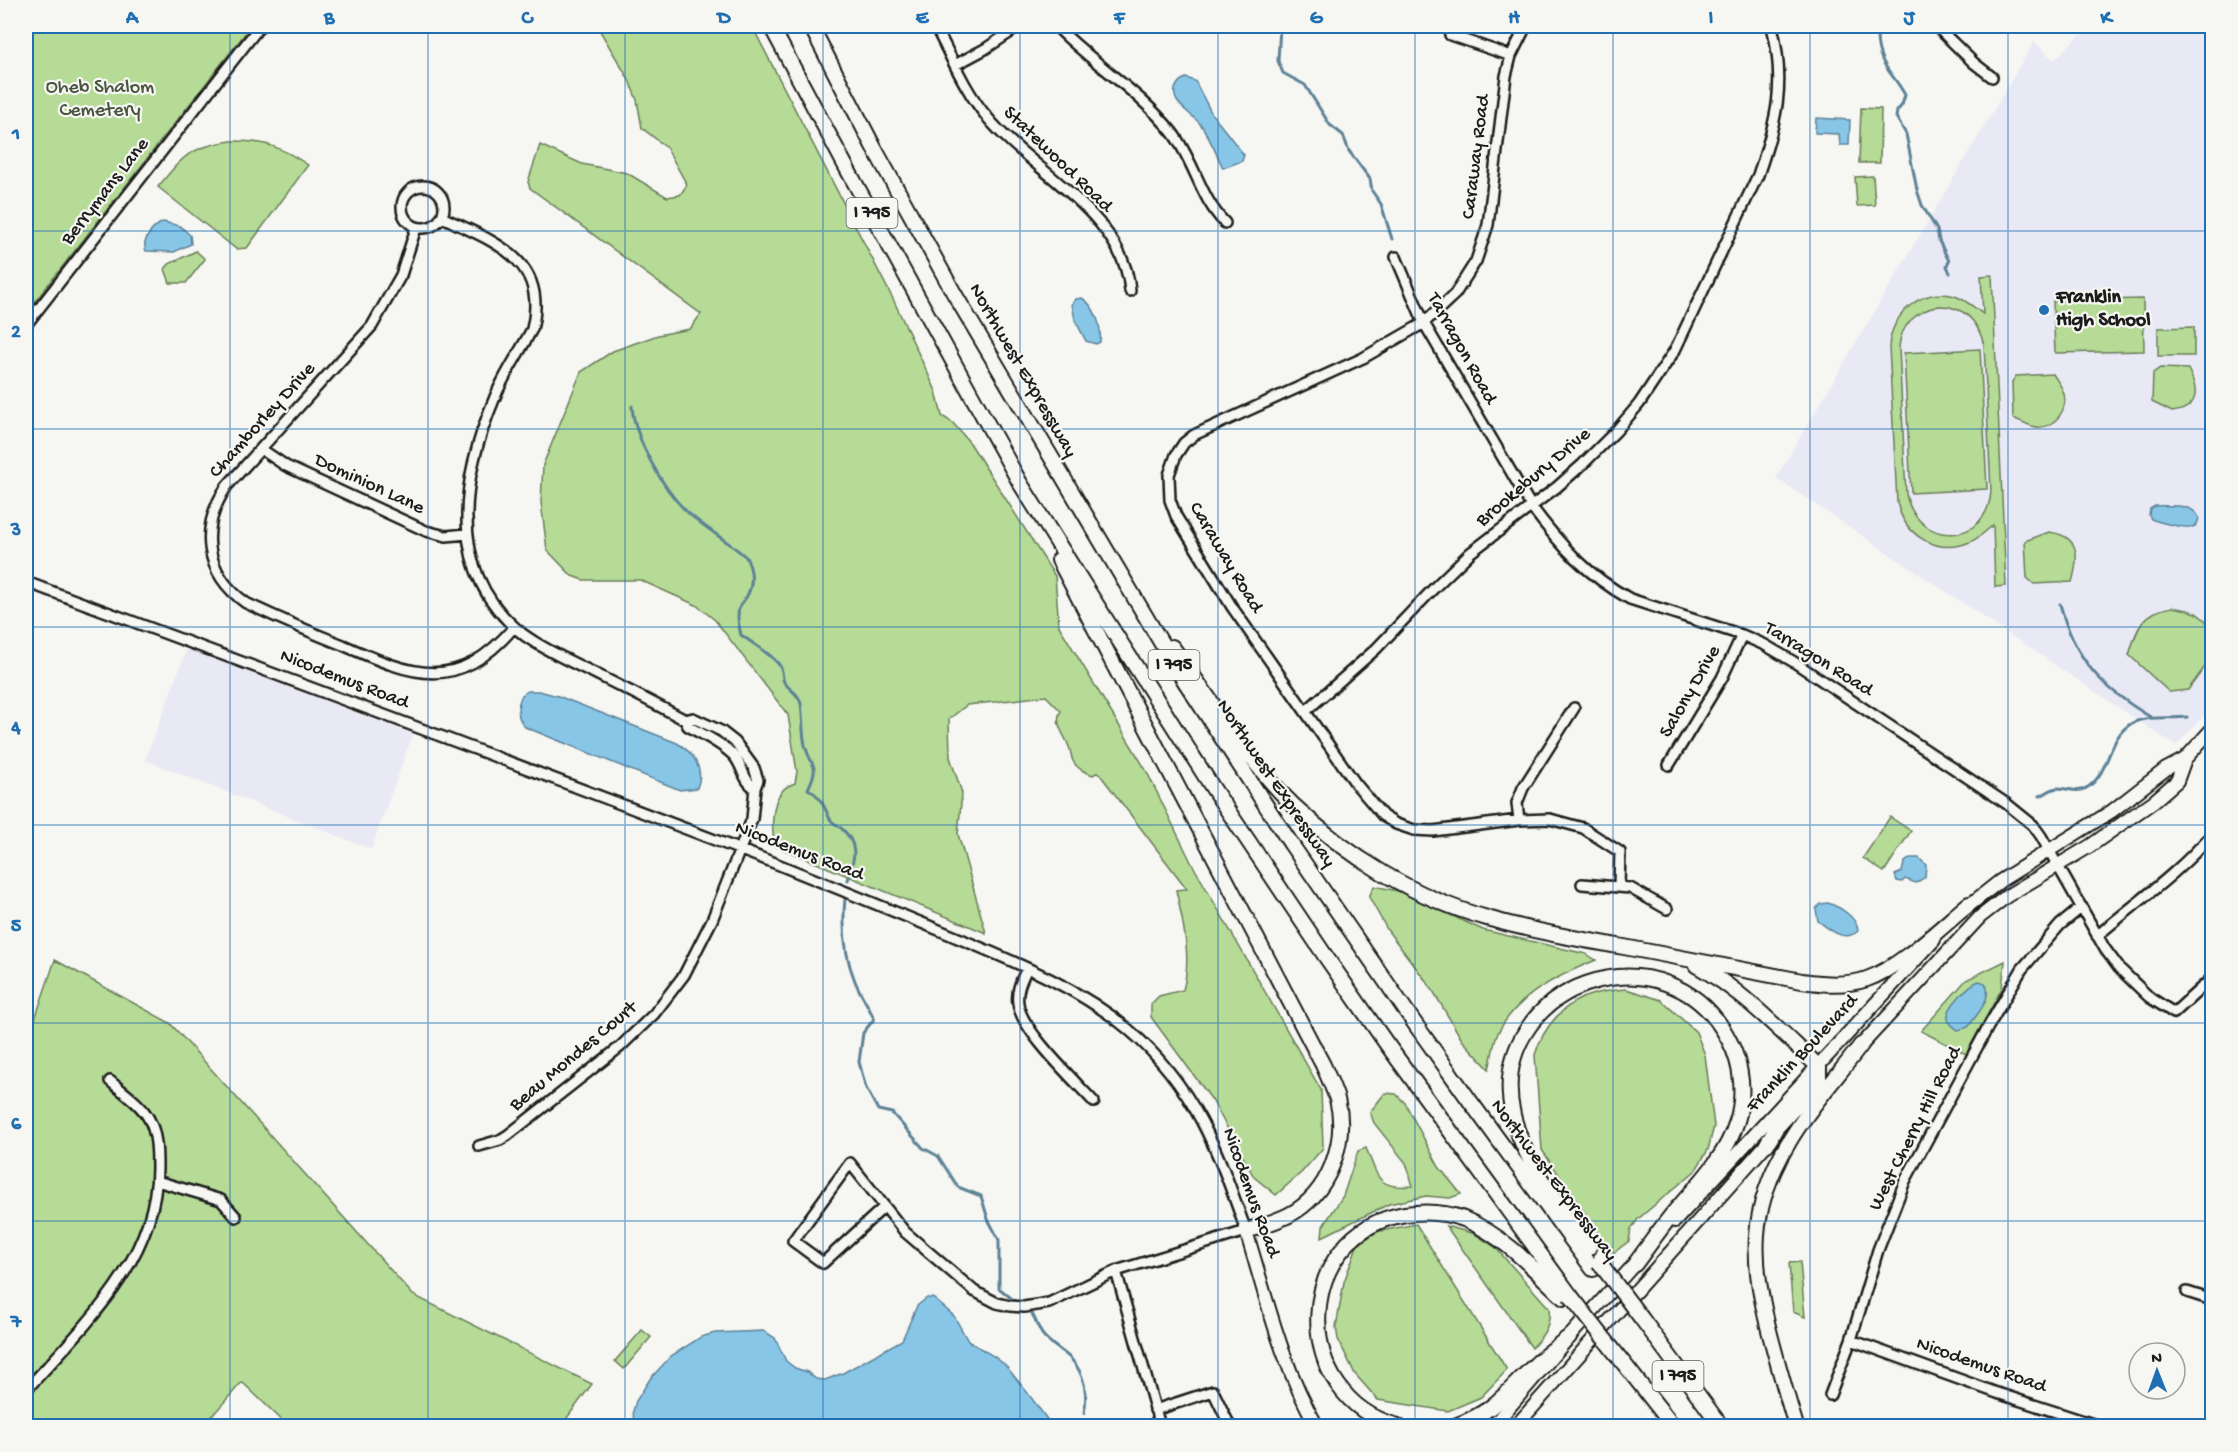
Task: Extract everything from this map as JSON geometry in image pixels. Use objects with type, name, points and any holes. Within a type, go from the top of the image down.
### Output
[{"type":"highway","name":"I 795","points":[[771,26],[1020,483],[1216,793],[1326,957],[1568,1298],[1595,1327],[1673,1426]]},
{"type":"highway","name":"Northwest Expressway","points":[[811,26],[873,146],[955,295],[1125,586],[1181,676],[1291,844],[1470,1101],[1720,1426]]},
{"type":"highway","points":[[1020,483],[1323,1065],[1337,1100],[1340,1139],[1325,1180],[1315,1194],[1291,1214],[1245,1231]]},
{"type":"highway","points":[[1125,586],[1182,660],[1263,773],[1316,826],[1355,855],[1421,893],[1485,918],[1530,930],[1823,984],[1854,982],[1879,974],[1891,967],[1969,904]]},
{"type":"highway","points":[[1683,958],[1707,971],[1743,997],[1819,1067],[1819,1078],[1815,1085],[1776,1128],[1767,1144]]},
{"type":"highway","points":[[1596,1265],[1527,1154],[1513,1114],[1510,1096],[1511,1080],[1518,1046],[1528,1029],[1553,1002],[1583,984],[1600,978],[1636,976],[1669,984],[1702,1004],[1717,1020],[1730,1042],[1741,1083],[1738,1119],[1723,1154],[1707,1176],[1669,1218],[1635,1264]]},
{"type":"highway","points":[[1796,1426],[1760,1298],[1755,1246],[1758,1218],[1772,1174],[1789,1141],[1861,1045]]},
{"type":"highway","points":[[1398,1426],[1377,1418],[1348,1397],[1328,1369],[1319,1341],[1317,1311],[1322,1288],[1332,1264],[1341,1251],[1365,1229],[1380,1221],[1410,1214],[1438,1213],[1464,1219],[1520,1256],[1568,1298]]},
{"type":"highway","points":[[1455,1426],[1476,1418],[1497,1404],[1537,1363],[1569,1337]]},
{"type":"main road","name":"Franklin Boulevard","points":[[1493,1426],[1635,1264],[1969,904],[2000,881],[2112,811],[2166,769],[2185,759],[2212,729]]},
{"type":"main road","name":"Franklin Boulevard","points":[[1516,1426],[1767,1144],[1980,917],[2007,896],[2121,826],[2154,801],[2177,781],[2185,759]]},
{"type":"main road","name":"Nicodemus Road","points":[[1245,1231],[1294,1380],[1317,1426]]},
{"type":"street","name":"Berrymans Lane","points":[[26,325],[260,26]]},
{"type":"street","name":"Statewood Road","points":[[935,26],[974,99],[999,131],[1085,207],[1116,246],[1129,276],[1130,291]]},
{"type":"street","points":[[955,65],[1020,26]]},
{"type":"street","points":[[1056,26],[1146,105],[1172,132],[1193,166],[1216,214],[1225,224]]},
{"type":"street","name":"Caraway Road","points":[[1526,26],[1511,56],[1501,108],[1492,203],[1483,244],[1476,261],[1460,287],[1424,323],[1363,358],[1194,435],[1184,443],[1176,455],[1169,475],[1170,500],[1183,528],[1232,608],[1372,805],[1383,816],[1413,830],[1433,831],[1520,820],[1566,822],[1583,828],[1620,852],[1619,886]]},
{"type":"street","name":"Brookebury Drive","points":[[1306,711],[1376,649],[1470,553],[1583,464],[1639,404],[1676,350],[1758,175],[1766,152],[1780,89],[1779,62],[1772,26]]},
{"type":"street","points":[[1936,26],[1992,77]]},
{"type":"street","points":[[1450,35],[1511,56]]},
{"type":"street","points":[[425,186],[436,190],[444,203],[442,217],[430,228],[416,228],[408,223],[402,211],[404,198],[413,189],[425,186]]},
{"type":"street","points":[[442,217],[500,245],[512,254],[528,272],[535,295],[535,319],[532,329],[495,397],[477,453],[468,491],[465,512],[466,534],[482,584],[492,601],[514,627],[553,653],[686,720],[693,718],[721,731],[741,749],[754,768],[758,780],[752,819],[741,850]]},
{"type":"street","name":"Chamborley Drive","points":[[416,228],[401,275],[372,326],[227,486],[214,507],[210,543],[214,564],[227,587],[246,603],[388,665],[419,673],[447,672],[477,661],[492,651],[514,627]]},
{"type":"street","name":"Tarragon Road","points":[[1396,257],[1424,323],[1531,506],[1564,549],[1579,563],[1614,590],[1645,605],[1742,635],[1765,645],[2007,804],[2033,825],[2097,936],[2119,968],[2149,997],[2174,1013],[2212,978]]},
{"type":"street","name":"Dominion Lane","points":[[261,449],[286,466],[426,531],[446,536],[466,534]]},
{"type":"street","name":"Nicodemus Road","points":[[26,582],[834,886],[1027,968],[1063,986],[1109,1015],[1139,1040],[1188,1097],[1214,1143],[1245,1231]]},
{"type":"street","name":"Salony Drive","points":[[1669,765],[1722,678],[1742,635]]},
{"type":"street","points":[[1520,820],[1517,803],[1523,788],[1574,708]]},
{"type":"street","points":[[2097,936],[2182,867],[2212,834]]},
{"type":"street","name":"Beau Mondes Court","points":[[479,1146],[500,1140],[508,1135],[620,1047],[654,1014],[678,985],[699,949],[741,850]]},
{"type":"street","points":[[1582,884],[1619,886],[1644,895],[1666,909]]},
{"type":"street","name":"West Cherry Hill Road","points":[[1830,1395],[1851,1340],[1891,1213],[1905,1181],[2022,969],[2060,925],[2082,907]]},
{"type":"street","points":[[1027,968],[1017,993],[1020,1013],[1025,1024],[1094,1102]]},
{"type":"street","points":[[26,1390],[91,1318],[117,1285],[138,1247],[148,1222],[157,1181],[156,1143],[149,1119],[141,1107],[110,1081]]},
{"type":"street","points":[[884,1207],[823,1263],[793,1241],[850,1163],[905,1232],[974,1291],[997,1303],[1024,1307],[1059,1300],[1094,1280],[1116,1271],[1245,1231]]},
{"type":"street","points":[[157,1181],[221,1200],[236,1217]]},
{"type":"street","points":[[1116,1271],[1160,1426]]},
{"type":"street","points":[[2187,1292],[2212,1300]]},
{"type":"street","name":"Nicodemus Road","points":[[1851,1340],[1997,1393],[2099,1426]]},
{"type":"street","points":[[1155,1410],[1213,1391],[1230,1426]]},
{"type":"shaded area","name":"Franklin High School","points":[[2089,26],[2212,26],[2212,707],[2176,746],[1776,478],[2034,42],[2054,60]]},
{"type":"shaded area","points":[[187,649],[413,734],[371,849],[145,760]]},
{"type":"green space","name":"Oheb Shalom Cemetery","points":[[26,26],[251,26],[26,313]]},
{"type":"green space","points":[[597,26],[752,26],[893,299],[936,391],[942,416],[953,423],[970,443],[1055,576],[1059,626],[1146,770],[1191,862],[1321,1090],[1323,1148],[1302,1172],[1276,1195],[1254,1177],[1212,1100],[1151,1017],[1151,1004],[1159,996],[1183,990],[1187,952],[1176,890],[1187,889],[1098,772],[1093,775],[1081,770],[1075,764],[1059,724],[1061,711],[1046,696],[967,705],[949,719],[950,757],[962,793],[958,834],[986,933],[775,846],[773,825],[776,802],[784,789],[795,783],[797,772],[788,715],[715,620],[696,605],[640,580],[583,580],[572,576],[547,550],[541,502],[543,465],[581,372],[613,351],[658,335],[690,329],[701,314],[530,188],[528,182],[540,145],[582,164],[627,173],[667,197],[680,195],[687,185],[666,147],[642,128],[637,100],[628,78]]},
{"type":"green space","points":[[1861,108],[1881,109],[1880,163],[1859,163]]},
{"type":"green space","points":[[231,141],[263,143],[308,165],[247,248],[236,249],[158,187],[188,155],[206,146]]},
{"type":"green space","points":[[1873,176],[1875,205],[1857,206],[1855,177]]},
{"type":"green space","points":[[196,251],[205,259],[186,283],[170,283],[165,269],[169,264]]},
{"type":"green space","points":[[1992,275],[2006,586],[1995,587],[1993,525],[1970,542],[1957,546],[1945,546],[1923,540],[1914,533],[1901,514],[1897,502],[1889,347],[1895,324],[1910,306],[1920,299],[1942,294],[1955,296],[1983,314],[1981,276]],"holes":[[[1948,307],[1969,316],[1978,329],[1984,345],[1991,491],[1987,509],[1978,522],[1966,531],[1952,534],[1937,532],[1924,524],[1913,512],[1906,494],[1899,347],[1903,332],[1917,315],[1931,308]]]},
{"type":"green space","points":[[2143,299],[2144,351],[2055,353],[2053,301]]},
{"type":"green space","points":[[2194,327],[2194,356],[2158,356],[2158,328]]},
{"type":"green space","points":[[1980,349],[1987,489],[1911,493],[1904,353]]},
{"type":"green space","points":[[2160,368],[2188,369],[2194,384],[2195,397],[2188,407],[2172,412],[2152,402],[2153,373]]},
{"type":"green space","points":[[2053,374],[2065,398],[2063,410],[2055,421],[2043,427],[2036,427],[2013,418],[2012,382],[2016,376]]},
{"type":"green space","points":[[2049,532],[2067,538],[2075,549],[2076,564],[2072,582],[2034,584],[2027,578],[2025,541]]},
{"type":"green space","points":[[2172,607],[2196,613],[2205,620],[2212,630],[2212,657],[2188,690],[2169,692],[2129,655],[2142,623],[2153,613]]},
{"type":"green space","points":[[1890,817],[1911,831],[1884,872],[1863,858]]},
{"type":"green space","points":[[1374,886],[1398,891],[1483,930],[1586,954],[1596,960],[1540,988],[1516,1008],[1498,1033],[1489,1069],[1462,1040],[1432,989],[1388,931],[1369,897]]},
{"type":"green space","points":[[55,960],[170,1023],[413,1295],[592,1384],[561,1426],[288,1426],[242,1382],[203,1426],[26,1426],[26,1045]]},
{"type":"green space","points":[[2005,961],[2002,988],[1966,1054],[1921,1031],[1966,980]]},
{"type":"green space","points":[[1626,989],[1661,1000],[1696,1032],[1705,1055],[1714,1126],[1708,1150],[1695,1171],[1638,1219],[1631,1229],[1629,1241],[1612,1254],[1542,1150],[1535,1055],[1550,1025],[1565,1009],[1583,997]]},
{"type":"green space","points":[[1385,1093],[1396,1094],[1405,1103],[1439,1167],[1461,1194],[1450,1198],[1426,1196],[1389,1204],[1322,1237],[1323,1226],[1343,1196],[1358,1151],[1366,1148],[1377,1174],[1385,1183],[1392,1186],[1413,1186],[1406,1163],[1374,1123],[1370,1112]]},
{"type":"green space","points":[[1416,1224],[1507,1370],[1481,1397],[1448,1411],[1378,1400],[1355,1374],[1338,1339],[1336,1327],[1344,1282],[1357,1246],[1376,1232]]},
{"type":"green space","points":[[1446,1226],[1475,1234],[1495,1247],[1549,1308],[1547,1326],[1532,1348]]},
{"type":"green space","points":[[1800,1262],[1805,1317],[1793,1312],[1789,1263]]},
{"type":"green space","points":[[642,1330],[651,1337],[624,1369],[615,1361]]},
{"type":"water","points":[[1186,78],[1195,81],[1212,114],[1244,155],[1242,161],[1223,168],[1201,125],[1177,101],[1176,87]]},
{"type":"water","points":[[1816,118],[1850,120],[1849,145],[1840,145],[1839,134],[1815,133]]},
{"type":"water","points":[[163,222],[180,226],[190,235],[191,244],[174,252],[146,251],[145,243],[149,234]]},
{"type":"water","points":[[1082,298],[1091,306],[1099,323],[1100,342],[1096,344],[1086,341],[1075,320],[1072,304],[1076,299]]},
{"type":"water","points":[[2155,506],[2186,507],[2199,517],[2198,522],[2195,526],[2186,527],[2151,519],[2150,509]]},
{"type":"water","points":[[528,691],[539,691],[558,696],[677,743],[688,751],[696,762],[700,774],[697,788],[680,790],[525,727],[520,719],[518,708],[522,695]]},
{"type":"water","points":[[1910,858],[1919,858],[1926,865],[1925,877],[1916,883],[1905,879],[1902,882],[1897,881],[1895,875],[1902,872],[1904,863]]},
{"type":"water","points":[[1828,903],[1843,910],[1851,917],[1858,931],[1848,936],[1838,934],[1818,921],[1816,909],[1820,904]]},
{"type":"water","points":[[1979,981],[1985,983],[1986,1000],[1968,1027],[1958,1030],[1949,1021],[1950,1009],[1964,991]]},
{"type":"water","points":[[927,1298],[933,1298],[954,1316],[968,1341],[1005,1365],[1052,1426],[631,1426],[634,1422],[633,1411],[636,1401],[650,1379],[671,1356],[701,1337],[715,1333],[764,1331],[775,1338],[786,1361],[816,1379],[825,1380],[843,1373],[902,1340],[917,1306]]},
{"type":"waterway","points":[[1280,26],[1278,61],[1283,73],[1305,85],[1330,125],[1343,135],[1349,151],[1370,179],[1372,191],[1381,204],[1392,239]]},
{"type":"waterway","points":[[1885,26],[1877,37],[1880,55],[1905,95],[1896,117],[1906,134],[1922,205],[1937,230],[1939,241],[1949,261],[1947,266],[1950,273]]},
{"type":"waterway","points":[[632,406],[638,432],[650,461],[676,500],[691,515],[746,557],[752,580],[748,594],[739,609],[738,620],[741,635],[778,664],[782,670],[784,682],[800,700],[805,745],[814,766],[814,774],[808,789],[819,798],[831,821],[841,828],[851,840],[854,852],[848,880]]},
{"type":"waterway","points":[[2060,604],[2074,642],[2093,671],[2119,696],[2152,718]]},
{"type":"waterway","points":[[2040,796],[2057,788],[2077,790],[2088,787],[2102,771],[2121,732],[2129,725],[2146,719],[2187,717]]},
{"type":"waterway","points":[[845,899],[844,931],[848,961],[857,986],[874,1019],[863,1033],[859,1062],[866,1088],[878,1110],[892,1113],[923,1148],[938,1156],[958,1187],[981,1196],[988,1219],[999,1240],[999,1288],[1017,1303]]},
{"type":"waterway","points":[[1029,1309],[1042,1334],[1071,1359],[1080,1371],[1086,1399],[1084,1413]]},
{"type":"place","name":"Franklin High School","points":[[2044,310]]}]
